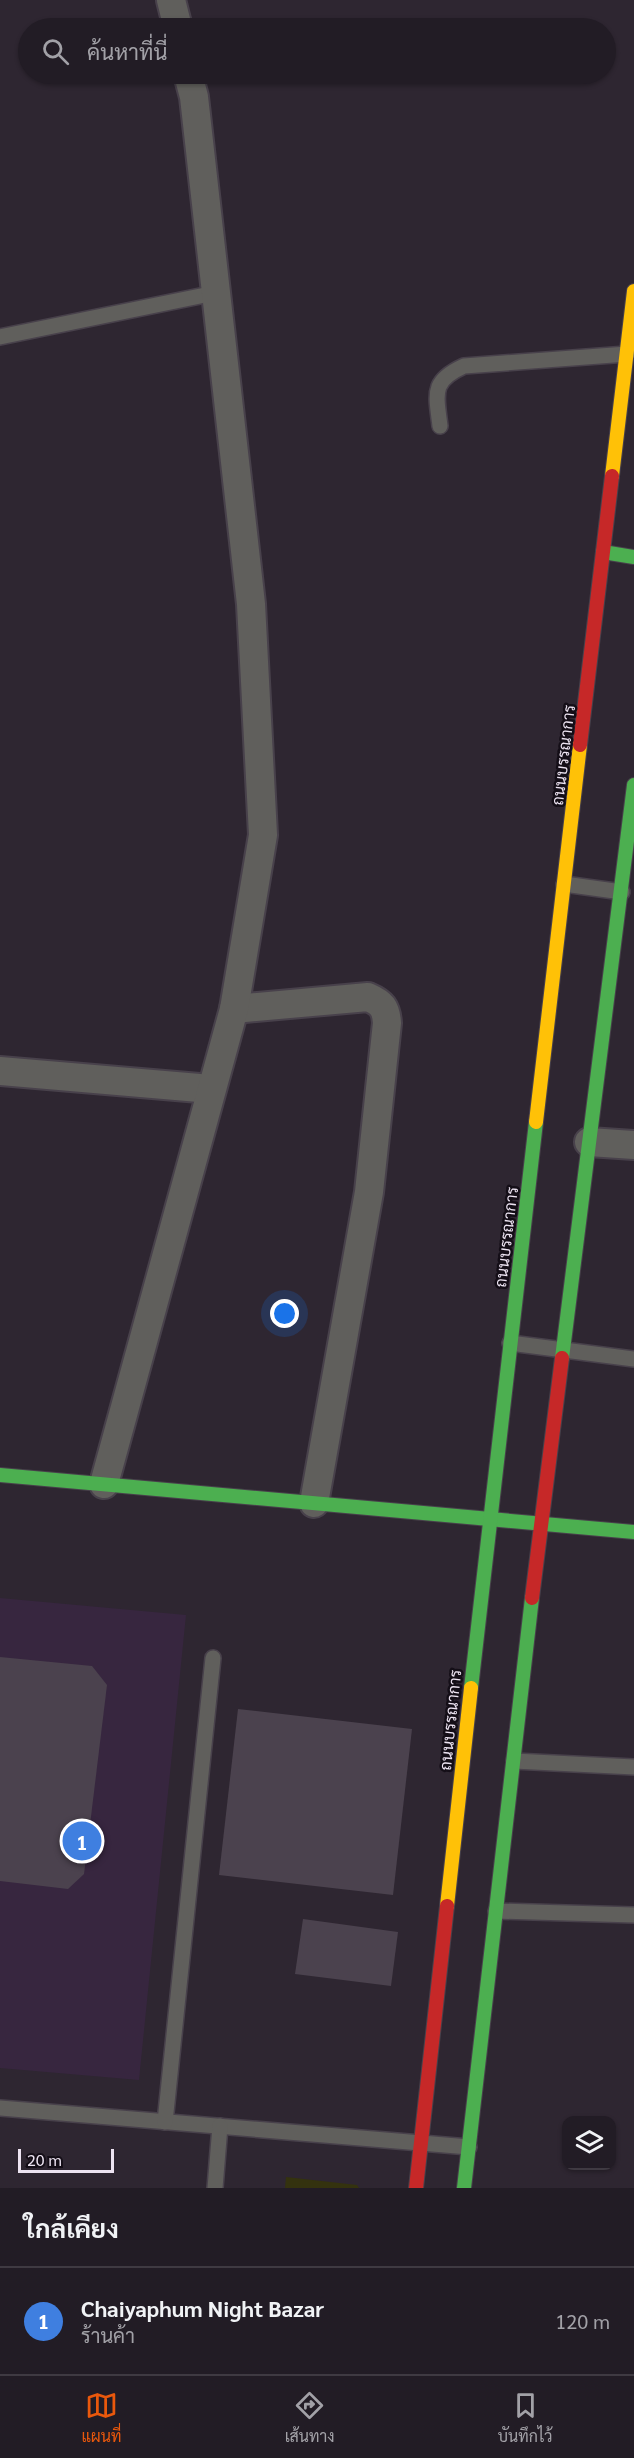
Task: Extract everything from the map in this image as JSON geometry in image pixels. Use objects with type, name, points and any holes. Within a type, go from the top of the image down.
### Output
[{"type":"street","points":[[171,0],[176,18]]},
{"type":"street","points":[[104,1484],[234,1009],[263,835],[251,604],[194,97],[191,84]]},
{"type":"street","name":"ถนนบรรณาการ","points":[[416,2188],[489,1519],[634,291]]},
{"type":"street","points":[[603,552],[634,557]]},
{"type":"street","points":[[464,2188],[563,1348],[590,1142],[627,893],[634,786]]},
{"type":"street","points":[[234,1009],[368,997],[378,1001],[386,1009],[387,1023],[369,1192],[314,1503]]},
{"type":"street","points":[[0,1071],[211,1089]]},
{"type":"street","points":[[590,1142],[634,1144]]},
{"type":"street","points":[[0,1475],[634,1532]]},
{"type":"lane","points":[[0,337],[215,293]]},
{"type":"lane","points":[[440,426],[436,392],[447,374],[465,366],[627,354]]},
{"type":"lane","points":[[564,884],[627,893]]},
{"type":"lane","points":[[510,1343],[563,1348],[634,1359]]},
{"type":"lane","points":[[165,2122],[213,1658]]},
{"type":"lane","points":[[514,1761],[634,1767]]},
{"type":"lane","points":[[496,1911],[634,1915]]},
{"type":"lane","points":[[0,2108],[469,2147]]},
{"type":"lane","points":[[215,2188],[220,2126]]},
{"type":"shaded area","points":[[0,1598],[186,1615],[139,2080],[0,2068]]},
{"type":"shaded area","points":[[286,2177],[357,2185],[359,2188],[285,2188]]},
{"type":"building","points":[[0,1657],[92,1666],[107,1685],[84,1874],[68,1889],[0,1881]]},
{"type":"building","points":[[238,1709],[412,1729],[393,1895],[219,1875]]},
{"type":"building","points":[[303,1919],[398,1932],[391,1986],[295,1974]]},
{"type":"traffic: fast","points":[[603,552],[634,557]]},
{"type":"traffic: fast","points":[[562,1358],[634,785]]},
{"type":"traffic: fast","points":[[471,1688],[536,1122]]},
{"type":"traffic: fast","points":[[0,1475],[634,1532]]},
{"type":"traffic: fast","points":[[464,2188],[532,1598]]},
{"type":"traffic: slow","points":[[612,476],[634,291]]},
{"type":"traffic: slow","points":[[536,1122],[580,745]]},
{"type":"traffic: slow","points":[[447,1906],[471,1688]]},
{"type":"traffic: jam","points":[[580,745],[612,476]]},
{"type":"traffic: jam","points":[[532,1598],[562,1358]]},
{"type":"traffic: jam","points":[[416,2188],[447,1906]]},
{"type":"place","name":"Chaiyaphum Night Bazar","points":[[82,1841]]}]
